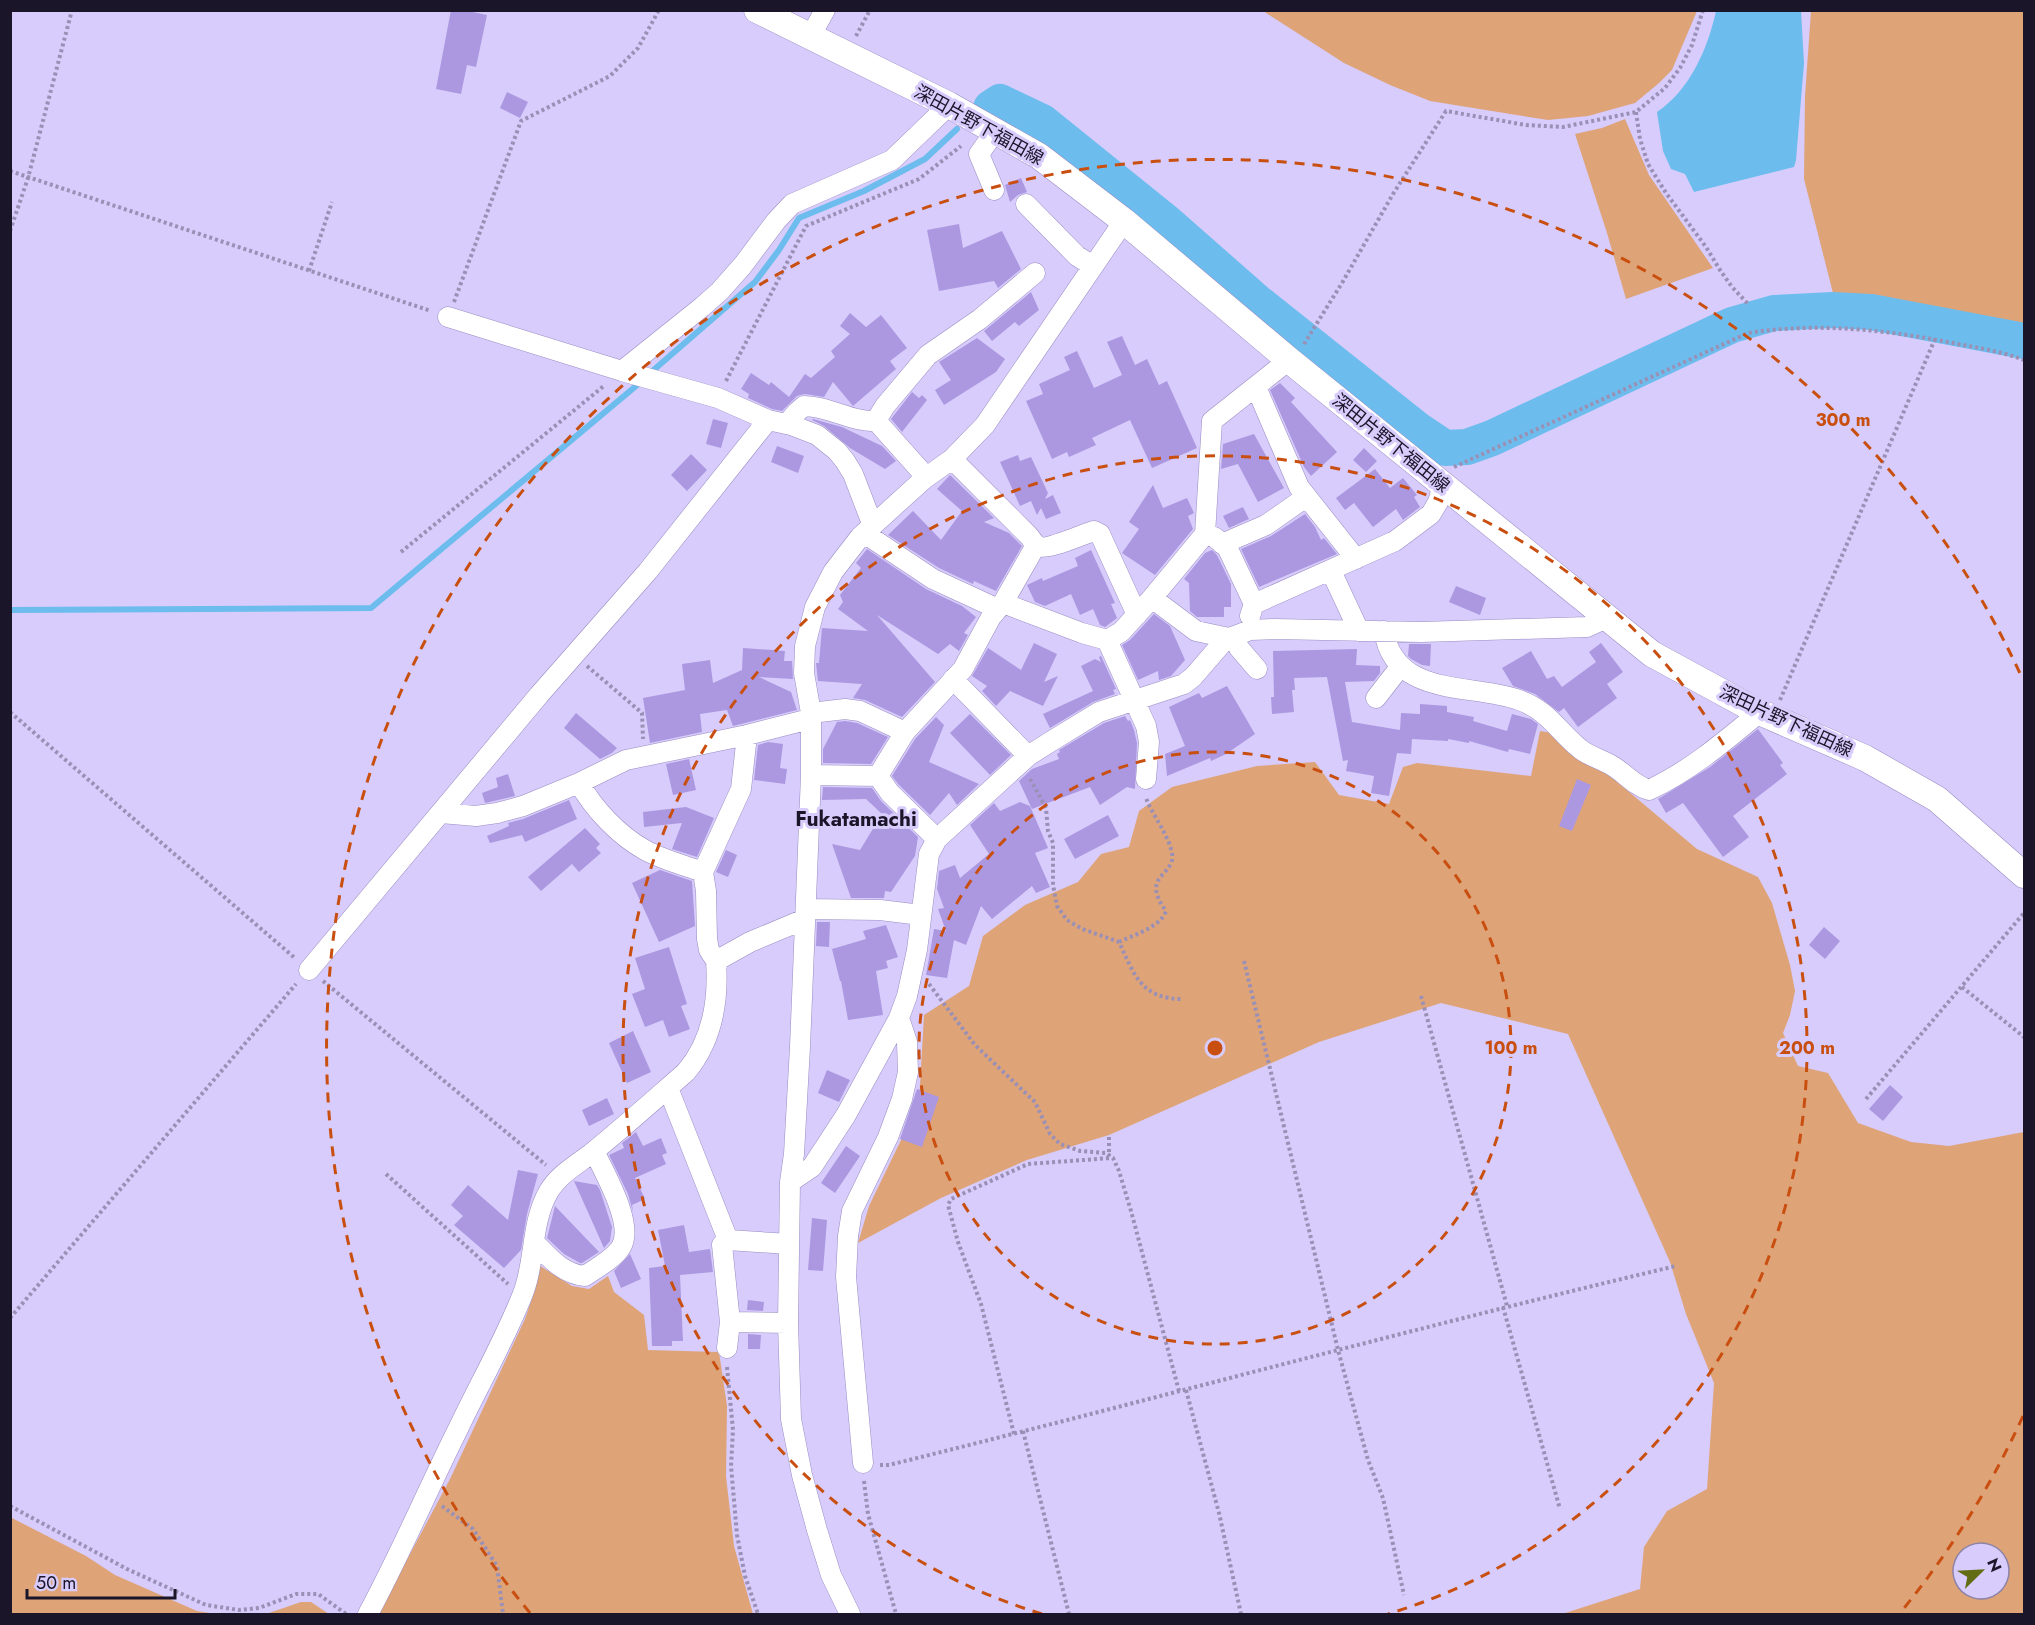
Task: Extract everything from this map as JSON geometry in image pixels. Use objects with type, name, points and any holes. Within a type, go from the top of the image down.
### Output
[{"type":"main road","name":"深田片野下福田線","points":[[758,10],[810,38],[949,105],[1039,156],[1124,221],[1289,360],[1652,654],[1766,715],[1865,758],[1937,799],[2025,874]]},
{"type":"street","points":[[810,38],[825,10]]},
{"type":"street","points":[[622,371],[720,291],[743,265],[776,220],[792,204],[892,160],[949,105]]},
{"type":"street","points":[[991,128],[979,154],[994,190]]},
{"type":"street","points":[[1026,204],[1077,256],[1093,266]]},
{"type":"street","points":[[850,1614],[831,1575],[802,1475],[791,1419],[788,1323],[790,1182],[794,1154],[811,775],[811,716],[804,673],[808,629],[815,607],[833,572],[888,511],[924,479],[952,459],[985,425],[1124,221]]},
{"type":"street","points":[[878,421],[885,406],[928,355],[980,319],[1035,273]]},
{"type":"street","points":[[448,317],[718,398],[817,435],[837,451],[852,474],[869,530],[933,579],[1001,606],[1107,640],[1121,632],[1152,598],[1214,539],[1266,525],[1306,497]]},
{"type":"street","points":[[1214,539],[1212,421],[1289,360]]},
{"type":"street","points":[[1256,387],[1299,487],[1356,559]]},
{"type":"street","points":[[309,970],[575,655],[778,422],[804,406],[819,408],[864,422],[878,421]]},
{"type":"street","points":[[878,421],[920,470],[924,479]]},
{"type":"street","points":[[952,459],[1036,545],[1041,547],[1094,531],[1100,534],[1137,615]]},
{"type":"street","points":[[790,1182],[812,1167],[846,1114],[899,1018],[907,996],[913,966],[929,854],[937,839],[1025,759],[1098,712],[1184,684],[1220,646],[1235,635],[1254,604],[1395,541],[1431,514],[1438,502],[1440,483]]},
{"type":"street","points":[[1214,539],[1227,548],[1254,604]]},
{"type":"street","points":[[878,776],[905,732],[963,669],[991,617],[1001,606],[1036,545]]},
{"type":"street","points":[[1331,571],[1359,631]]},
{"type":"street","points":[[1152,598],[1196,631],[1235,635],[1275,629],[1384,632],[1587,627],[1606,618]]},
{"type":"street","points":[[1384,632],[1392,657],[1400,667],[1416,677],[1438,684],[1521,700],[1551,718],[1579,748],[1613,766],[1639,787],[1649,790],[1665,783],[1766,715]]},
{"type":"street","points":[[1235,635],[1239,648],[1257,669]]},
{"type":"street","points":[[1107,640],[1144,720],[1149,742],[1146,779]]},
{"type":"street","points":[[1376,698],[1400,667]]},
{"type":"street","points":[[953,679],[1025,759]]},
{"type":"street","points":[[441,813],[476,816],[497,813],[523,806],[644,754],[747,735],[811,716],[845,709],[860,711],[905,732]]},
{"type":"street","points":[[368,1614],[385,1584],[458,1428],[511,1324],[529,1277],[534,1242],[546,1197],[560,1177],[668,1088],[698,1058],[715,1008],[718,984],[716,962],[709,950],[707,939],[706,891],[703,872],[741,789],[747,735]]},
{"type":"street","points":[[811,775],[878,776]]},
{"type":"street","points":[[878,776],[890,793],[937,839]]},
{"type":"street","points":[[579,783],[598,810],[623,834],[645,850],[703,872]]},
{"type":"street","points":[[716,962],[805,914],[880,910],[921,915]]},
{"type":"street","points":[[862,1463],[846,1276],[848,1236],[852,1211],[888,1137],[902,1099],[908,1072],[907,1042],[899,1018]]},
{"type":"street","points":[[668,1088],[728,1240]]},
{"type":"street","points":[[534,1242],[559,1267],[576,1275],[585,1276],[620,1250],[625,1240],[622,1218],[616,1197],[594,1151]]},
{"type":"street","points":[[727,1348],[730,1322],[722,1245],[728,1240],[789,1244]]},
{"type":"street","points":[[730,1322],[788,1323]]},
{"type":"path","points":[[10,231],[28,178],[72,10]]},
{"type":"path","points":[[10,171],[448,317],[521,121],[610,76],[638,48],[659,10]]},
{"type":"path","points":[[1289,360],[1301,349],[1316,326],[1393,194],[1446,111],[1526,124],[1563,127],[1636,112],[1665,88],[1680,68],[1692,45],[1703,10]]},
{"type":"path","points":[[1636,112],[1640,139],[1648,164],[1726,279],[1749,305]]},
{"type":"path","points":[[718,398],[806,226],[919,179],[991,128]]},
{"type":"path","points":[[309,271],[332,202]]},
{"type":"path","points":[[1440,483],[1453,467],[1748,333],[1777,328],[1828,327],[1935,339],[2025,360]]},
{"type":"path","points":[[1766,715],[1935,339]]},
{"type":"path","points":[[401,552],[622,371]]},
{"type":"path","points":[[575,655],[642,714],[644,754]]},
{"type":"path","points":[[10,712],[309,970],[560,1177]]},
{"type":"path","points":[[1025,759],[1046,808],[1048,831],[1053,843],[1053,885],[1057,906],[1067,920],[1082,929],[1119,942],[1155,924],[1164,918],[1166,911],[1156,895],[1156,886],[1173,856],[1169,843],[1146,798],[1146,779]]},
{"type":"path","points":[[1866,1099],[2025,913]]},
{"type":"path","points":[[1119,942],[1133,975],[1143,985],[1156,996],[1182,999]]},
{"type":"path","points":[[1244,961],[1338,1350],[1368,1460],[1383,1498],[1404,1595]]},
{"type":"path","points":[[913,966],[939,995],[975,1045],[1035,1102],[1050,1134],[1060,1144],[1080,1151],[1094,1151],[1111,1157]]},
{"type":"path","points":[[10,1318],[309,970]]},
{"type":"path","points":[[1962,987],[2025,1037]]},
{"type":"path","points":[[1421,996],[1560,1509]]},
{"type":"path","points":[[1109,1137],[1111,1157],[1119,1171],[1179,1391]]},
{"type":"path","points":[[1014,1434],[981,1304],[958,1242],[948,1205],[951,1199],[1028,1164],[1111,1157]]},
{"type":"path","points":[[386,1174],[487,1267],[523,1295]]},
{"type":"path","points":[[896,1614],[868,1514],[862,1463],[889,1465],[1505,1306],[1676,1266]]},
{"type":"path","points":[[727,1348],[727,1374],[733,1430],[731,1466],[737,1534],[745,1576],[758,1614]]},
{"type":"path","points":[[1186,1390],[1219,1513],[1241,1614]]},
{"type":"path","points":[[1023,1431],[1069,1614]]},
{"type":"path","points":[[427,1494],[472,1529],[487,1548],[497,1566],[503,1614]]},
{"type":"path","points":[[10,1506],[127,1569],[206,1605],[239,1610],[259,1608],[296,1594],[318,1594],[346,1614]]},
{"type":"shaded area","points":[[1263,11],[1697,11],[1672,70],[1635,103],[1588,116],[1548,120],[1430,101],[1344,63]]},
{"type":"shaded area","points":[[1811,11],[2024,11],[2024,325],[1903,310],[1836,305],[1804,179],[1805,96]]},
{"type":"shaded area","points":[[1625,119],[1649,175],[1713,268],[1626,299],[1575,134],[1602,128]]},
{"type":"shaded area","points":[[1540,731],[1552,733],[1591,760],[1697,849],[1758,877],[1772,903],[1795,991],[1783,1033],[1798,1066],[1828,1073],[1858,1123],[1911,1142],[1949,1146],[2024,1132],[2024,1614],[1562,1614],[1640,1589],[1644,1547],[1667,1511],[1707,1489],[1714,1383],[1686,1314],[1670,1262],[1568,1034],[1441,1003],[1319,1042],[1109,1135],[1027,1160],[941,1198],[858,1243],[869,1206],[919,1103],[924,1015],[969,986],[983,936],[1025,905],[1078,882],[1101,854],[1129,847],[1139,811],[1172,787],[1257,766],[1315,762],[1339,795],[1389,804],[1403,767],[1417,763],[1531,776]]},
{"type":"shaded area","points":[[537,1264],[572,1286],[589,1289],[608,1276],[614,1292],[644,1315],[648,1350],[719,1352],[727,1406],[726,1476],[734,1546],[753,1614],[378,1614],[450,1479],[525,1319],[535,1290]]},
{"type":"shaded area","points":[[10,1517],[86,1556],[115,1575],[197,1611],[216,1614],[11,1614]]},
{"type":"shaded area","points":[[301,1602],[311,1602],[329,1614],[266,1614]]},
{"type":"water","points":[[1716,11],[1801,11],[1804,63],[1796,160],[1794,167],[1694,192],[1685,174],[1671,169],[1663,151],[1657,112],[1679,92],[1696,67],[1713,25]]},
{"type":"building","points":[[451,10],[487,15],[476,67],[467,65],[461,94],[436,89]]},
{"type":"building","points":[[507,92],[528,102],[520,118],[500,108]]},
{"type":"building","points":[[1021,178],[1027,192],[1018,195],[1010,202],[1005,185]]},
{"type":"building","points":[[959,224],[963,248],[1002,231],[1021,269],[998,288],[994,281],[939,291],[927,230]]},
{"type":"building","points":[[1031,292],[1039,310],[1019,326],[1015,322],[992,341],[984,331]]},
{"type":"building","points":[[850,313],[866,327],[881,315],[907,348],[890,361],[896,369],[853,406],[833,382],[824,397],[805,394],[797,396],[782,411],[748,398],[749,394],[741,389],[751,373],[769,385],[771,382],[789,397],[805,374],[811,378],[835,357],[831,351],[850,334],[840,326]]},
{"type":"building","points":[[1122,336],[1135,365],[1147,359],[1159,385],[1167,381],[1197,448],[1152,468],[1130,420],[1092,438],[1096,445],[1069,457],[1067,452],[1052,459],[1026,401],[1043,394],[1039,384],[1070,370],[1064,357],[1077,351],[1094,388],[1122,375],[1107,342]]},
{"type":"building","points":[[977,338],[1005,359],[996,372],[944,405],[935,390],[951,380],[939,362]]},
{"type":"building","points":[[1280,383],[1295,398],[1291,402],[1337,452],[1311,476],[1304,467],[1270,390]]},
{"type":"building","points":[[912,392],[919,398],[922,395],[927,400],[902,432],[891,419]]},
{"type":"building","points":[[713,419],[728,423],[721,448],[706,444]]},
{"type":"building","points":[[813,419],[842,427],[882,446],[896,461],[885,469],[850,448]]},
{"type":"building","points":[[1254,434],[1284,488],[1258,502],[1238,464],[1221,469],[1223,444]]},
{"type":"building","points":[[777,446],[804,456],[798,473],[771,462]]},
{"type":"building","points":[[1364,448],[1377,461],[1366,472],[1353,460]]},
{"type":"building","points":[[691,454],[707,470],[687,491],[671,475]]},
{"type":"building","points":[[1018,455],[1020,461],[1031,457],[1048,493],[1045,499],[1053,495],[1061,513],[1046,519],[1041,508],[1037,515],[1031,501],[1020,506],[1000,462]]},
{"type":"building","points":[[1375,469],[1390,488],[1403,478],[1417,495],[1414,497],[1420,507],[1403,520],[1396,509],[1373,527],[1354,503],[1345,510],[1336,498]]},
{"type":"building","points":[[950,475],[994,518],[984,522],[1009,533],[1022,546],[996,591],[974,581],[973,584],[939,568],[888,535],[913,511],[941,540],[962,511],[937,489]]},
{"type":"building","points":[[1153,485],[1163,508],[1187,498],[1194,513],[1188,516],[1193,529],[1155,575],[1122,553],[1139,529],[1129,522]]},
{"type":"building","points":[[1243,507],[1249,519],[1229,528],[1223,516]]},
{"type":"building","points":[[1305,514],[1321,540],[1324,538],[1337,554],[1259,587],[1241,549],[1271,536]]},
{"type":"building","points":[[867,549],[926,589],[962,606],[976,617],[964,633],[968,635],[959,651],[950,644],[938,654],[877,615],[935,682],[902,717],[865,700],[853,698],[862,684],[818,681],[816,663],[819,663],[822,628],[868,631],[838,609],[843,602],[840,595],[861,568],[856,563]]},
{"type":"building","points":[[1091,550],[1115,603],[1111,604],[1117,618],[1105,627],[1100,625],[1093,609],[1080,615],[1071,594],[1045,606],[1035,602],[1027,585],[1042,578],[1043,581],[1078,566],[1075,558]]},
{"type":"building","points":[[1212,550],[1217,555],[1231,584],[1231,607],[1224,607],[1224,617],[1197,617],[1190,611],[1189,583],[1184,579],[1205,553]]},
{"type":"building","points":[[1456,586],[1486,598],[1480,615],[1449,602]]},
{"type":"building","points":[[1154,614],[1170,626],[1185,660],[1171,676],[1159,680],[1158,671],[1138,680],[1122,645],[1130,640]]},
{"type":"building","points":[[1034,643],[1057,654],[1044,682],[1058,676],[1043,706],[1010,691],[996,706],[982,691],[987,686],[972,676],[988,648],[1021,670]]},
{"type":"building","points":[[1601,643],[1623,672],[1607,684],[1617,698],[1578,727],[1564,708],[1559,712],[1535,694],[1513,686],[1502,668],[1531,651],[1547,679],[1554,676],[1562,687],[1596,662],[1589,652]]},
{"type":"building","points":[[1409,644],[1431,644],[1430,666],[1422,665],[1408,656]]},
{"type":"building","points":[[743,648],[785,651],[784,661],[792,661],[793,679],[759,677],[791,692],[797,710],[733,726],[727,710],[700,714],[702,732],[650,743],[643,698],[685,690],[682,664],[710,660],[713,683],[742,670]]},
{"type":"building","points":[[1357,649],[1356,665],[1380,666],[1380,673],[1374,681],[1345,682],[1352,722],[1400,730],[1401,713],[1420,714],[1420,704],[1447,706],[1447,712],[1474,717],[1473,721],[1507,731],[1512,714],[1531,719],[1538,724],[1530,754],[1509,749],[1508,752],[1469,741],[1469,743],[1448,739],[1448,741],[1412,739],[1411,754],[1397,753],[1389,796],[1371,793],[1374,776],[1346,771],[1348,760],[1343,761],[1327,677],[1294,678],[1295,690],[1292,690],[1294,712],[1272,714],[1273,651]]},
{"type":"building","points":[[1101,656],[1116,689],[1113,690],[1115,694],[1093,702],[1050,728],[1043,714],[1093,691],[1081,666],[1095,659],[1101,662],[1099,657]]},
{"type":"building","points":[[1227,686],[1255,734],[1226,754],[1211,761],[1210,758],[1167,776],[1165,754],[1185,746],[1169,707],[1199,693],[1202,698]]},
{"type":"building","points":[[576,713],[617,748],[600,759],[564,728]]},
{"type":"building","points":[[970,714],[1011,755],[990,775],[950,733]]},
{"type":"building","points":[[1125,716],[1128,721],[1130,720],[1137,743],[1135,789],[1127,787],[1100,805],[1090,787],[1032,809],[1019,781],[1032,769],[1059,759],[1057,754],[1059,750],[1104,723]]},
{"type":"building","points":[[936,717],[944,725],[929,762],[979,784],[957,805],[949,793],[930,815],[892,776],[915,739]]},
{"type":"building","points":[[837,722],[857,723],[888,737],[871,764],[823,763],[823,749]]},
{"type":"building","points":[[1758,729],[1783,763],[1780,765],[1787,774],[1733,816],[1749,837],[1723,857],[1683,803],[1666,813],[1658,799],[1710,767]]},
{"type":"building","points":[[768,742],[783,744],[780,768],[787,769],[785,784],[754,780],[758,745]]},
{"type":"building","points":[[689,759],[696,790],[673,795],[666,764]]},
{"type":"building","points":[[508,774],[515,796],[485,803],[482,793],[498,787],[496,778]]},
{"type":"building","points":[[1577,779],[1591,785],[1572,831],[1559,826]]},
{"type":"building","points":[[823,787],[872,788],[881,801],[918,837],[915,856],[891,892],[885,891],[884,898],[851,898],[832,844],[860,850],[882,814],[866,799],[822,800]]},
{"type":"building","points":[[569,800],[577,819],[525,842],[522,835],[490,843],[487,836],[509,826],[508,823]]},
{"type":"building","points":[[1020,802],[1030,806],[1048,848],[1035,853],[1050,887],[1036,893],[1032,886],[992,919],[981,906],[966,945],[954,940],[947,978],[926,975],[934,929],[946,931],[938,909],[944,908],[937,889],[939,871],[955,865],[960,878],[989,854],[970,825],[994,803],[1000,811]]},
{"type":"building","points":[[686,807],[714,818],[697,857],[672,849],[682,823],[644,827],[643,812]]},
{"type":"building","points":[[1108,815],[1119,836],[1075,859],[1064,839]]},
{"type":"building","points":[[585,828],[600,844],[596,848],[601,853],[579,872],[572,864],[541,891],[528,877]]},
{"type":"building","points":[[726,850],[737,855],[728,877],[716,872]]},
{"type":"building","points":[[660,870],[692,881],[695,926],[659,942],[632,883]]},
{"type":"building","points":[[817,922],[830,922],[829,947],[816,946]]},
{"type":"building","points":[[886,925],[898,957],[886,961],[888,968],[876,971],[883,1015],[848,1020],[832,949],[866,939],[863,931]]},
{"type":"building","points":[[1824,927],[1840,941],[1825,959],[1809,945]]},
{"type":"building","points":[[669,947],[687,1004],[681,1006],[690,1029],[669,1037],[663,1020],[645,1027],[632,994],[645,989],[635,958]]},
{"type":"building","points":[[633,1031],[651,1072],[627,1083],[609,1043]]},
{"type":"building","points":[[827,1070],[850,1080],[839,1102],[818,1093]]},
{"type":"building","points":[[1890,1085],[1903,1097],[1883,1121],[1869,1109]]},
{"type":"building","points":[[917,1089],[939,1097],[922,1147],[900,1139]]},
{"type":"building","points":[[607,1098],[614,1114],[589,1126],[582,1110]]},
{"type":"building","points":[[636,1132],[643,1146],[661,1138],[667,1153],[662,1155],[666,1164],[635,1178],[645,1199],[632,1205],[633,1212],[628,1194],[609,1155],[624,1148],[622,1143]]},
{"type":"building","points":[[846,1146],[860,1156],[835,1193],[821,1183]]},
{"type":"building","points":[[518,1170],[538,1174],[527,1214],[521,1250],[504,1268],[454,1225],[463,1216],[451,1205],[468,1185],[508,1220]]},
{"type":"building","points":[[574,1181],[597,1185],[600,1190],[612,1227],[610,1241],[604,1248]]},
{"type":"building","points":[[555,1206],[599,1252],[580,1263],[564,1254],[547,1238]]},
{"type":"building","points":[[812,1218],[827,1220],[823,1271],[808,1270]]},
{"type":"building","points":[[684,1225],[689,1252],[710,1249],[713,1272],[680,1275],[683,1341],[672,1341],[672,1346],[652,1346],[649,1268],[665,1266],[658,1230]]},
{"type":"building","points":[[630,1254],[641,1279],[621,1288],[614,1271]]},
{"type":"building","points":[[748,1300],[764,1302],[763,1311],[747,1310]]},
{"type":"building","points":[[748,1334],[761,1335],[760,1349],[748,1349]]},
{"type":"waterway","points":[[991,108],[1000,102],[1042,122],[1166,222],[1257,302],[1418,430],[1445,448],[1467,447],[1492,438],[1732,325],[1774,313],[1833,310],[1871,312],[2024,341]]},
{"type":"waterway","points":[[649,374],[755,282],[799,218],[864,191],[925,159],[957,129]]},
{"type":"waterway","points":[[10,610],[371,608],[642,381]]},
{"type":"district","name":"Fukatamachi","points":[[856,819]]}]
